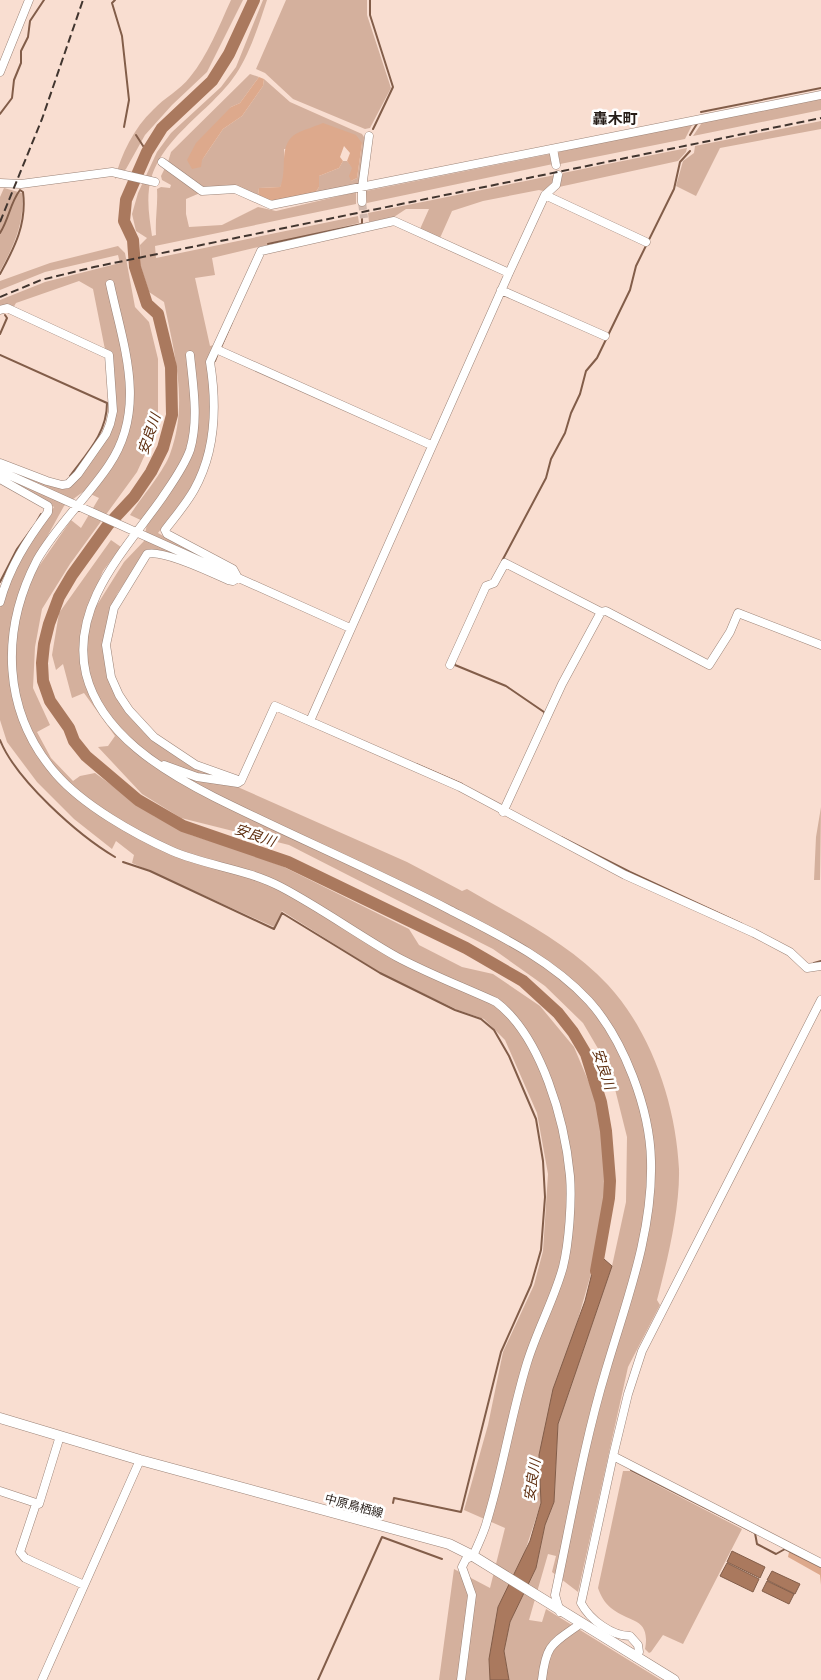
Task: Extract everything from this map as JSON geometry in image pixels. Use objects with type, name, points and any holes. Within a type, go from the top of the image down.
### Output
[{"type":"main road","name":"中原鳥栖線","points":[[0,1418],[140,1460],[385,1527],[429,1537],[476,1558],[550,1606],[674,1680]]},
{"type":"street","points":[[0,72],[29,0]]},
{"type":"street","points":[[162,162],[202,191],[235,189],[271,205],[821,95]]},
{"type":"street","points":[[362,202],[369,136]]},
{"type":"street","points":[[553,149],[556,165]]},
{"type":"street","points":[[0,183],[21,184],[112,172],[154,182]]},
{"type":"street","points":[[310,721],[509,272],[545,195],[556,185],[558,175]]},
{"type":"street","points":[[545,195],[646,242]]},
{"type":"street","points":[[364,218],[365,227]]},
{"type":"street","points":[[238,578],[233,569],[199,553],[167,534],[165,530],[195,488],[206,462],[214,428],[214,382],[210,362],[261,251],[394,221],[509,272]]},
{"type":"street","points":[[110,284],[129,369],[129,419],[110,464],[38,559],[25,587],[16,614],[11,642],[11,672],[22,716],[43,758],[77,795],[119,822],[171,850],[237,869],[280,886],[401,959],[496,1002],[506,1009],[521,1028],[538,1059],[553,1097],[564,1137],[570,1178],[570,1200],[563,1265],[555,1293],[527,1362],[476,1558],[466,1558],[462,1567],[472,1595],[461,1680]]},
{"type":"street","points":[[501,290],[605,336]]},
{"type":"street","points":[[0,310],[7,308],[109,355],[113,412],[106,434],[78,474],[68,484],[62,485],[47,481],[0,463]]},
{"type":"street","points":[[216,349],[431,445]]},
{"type":"street","points":[[190,355],[195,401],[190,449],[177,476],[108,574],[94,600],[84,635],[84,656],[92,690],[103,711],[134,745],[176,776],[207,793],[401,884],[468,918],[537,958],[587,999],[603,1018],[624,1058],[642,1109],[650,1143],[650,1199],[630,1295],[605,1372],[587,1447],[555,1594],[560,1612]]},
{"type":"street","points":[[0,471],[350,628]]},
{"type":"street","points":[[0,479],[48,506],[48,512],[32,534],[9,573],[0,602]]},
{"type":"street","points":[[238,578],[233,581],[228,580],[185,562],[156,553],[147,554],[114,608],[106,645],[111,678],[119,695],[140,724],[168,747],[196,765],[241,781]]},
{"type":"street","points":[[450,665],[472,614],[505,562],[601,612],[606,611],[709,665],[730,632],[738,613],[821,645]]},
{"type":"street","points":[[505,809],[562,684],[601,612]]},
{"type":"street","points":[[153,760],[197,777],[238,783],[241,781],[275,706],[460,787],[505,809],[625,875],[754,933],[790,952],[807,968],[821,966]]},
{"type":"street","points":[[635,1657],[639,1652],[638,1645],[630,1636],[612,1633],[585,1610],[582,1603],[628,1394],[642,1351],[821,1000]]},
{"type":"street","points":[[60,1436],[42,1501],[36,1504],[20,1552],[24,1558],[84,1586]]},
{"type":"street","points":[[613,1456],[821,1563]]},
{"type":"street","points":[[42,1680],[140,1460]]},
{"type":"street","points":[[0,1491],[36,1504]]},
{"type":"street","points":[[542,1680],[547,1651],[554,1642],[580,1624]]},
{"type":"shaded area","points":[[231,0],[243,0],[207,72],[172,105],[145,135],[126,169],[115,179],[121,160],[134,133],[157,106],[186,82],[213,40]]},
{"type":"shaded area","points":[[263,0],[267,0],[250,48],[236,74],[225,88],[173,141],[162,155],[154,171],[148,195],[152,236],[156,235],[157,189],[161,187],[170,188],[171,185],[162,180],[161,176],[165,168],[200,193],[186,199],[186,214],[189,227],[222,225],[258,207],[276,211],[356,192],[356,204],[155,246],[156,258],[358,216],[359,223],[212,258],[215,275],[195,278],[210,346],[214,345],[212,431],[205,459],[199,473],[184,498],[158,533],[204,559],[201,565],[147,549],[117,594],[110,612],[104,645],[108,680],[125,710],[150,737],[220,774],[240,788],[407,862],[462,891],[467,889],[541,932],[593,970],[624,1004],[637,1025],[649,1047],[667,1095],[673,1120],[679,1169],[675,1218],[657,1300],[660,1305],[628,1367],[578,1592],[552,1572],[556,1556],[548,1554],[529,1620],[542,1622],[546,1609],[661,1680],[509,1680],[504,1651],[510,1622],[536,1568],[545,1525],[554,1502],[558,1424],[612,1266],[626,1202],[627,1137],[610,1069],[583,1023],[545,986],[493,949],[289,845],[181,818],[142,794],[98,747],[108,746],[115,736],[84,693],[72,698],[63,664],[56,670],[52,655],[59,613],[111,540],[121,547],[103,571],[88,607],[97,605],[124,562],[144,541],[147,523],[130,515],[163,468],[176,435],[179,397],[178,378],[164,302],[149,292],[141,267],[140,245],[147,238],[136,231],[132,214],[138,193],[157,152],[171,133],[221,87],[236,67]]},
{"type":"shaded area","points":[[286,0],[367,0],[367,15],[391,88],[370,128],[365,129],[293,99],[265,73],[256,69]]},
{"type":"shaded area","points":[[250,74],[259,77],[240,103],[231,107],[202,160],[223,129],[242,116],[263,86],[264,79],[290,102],[362,134],[366,140],[360,185],[314,195],[319,187],[319,176],[339,168],[343,161],[347,161],[353,168],[351,181],[357,178],[362,143],[284,149],[285,178],[280,187],[259,188],[258,196],[235,186],[202,190],[168,162],[171,152]]},
{"type":"shaded area","points":[[259,77],[264,79],[263,86],[242,116],[223,129],[202,160],[201,167],[192,169],[187,160],[196,143],[231,107],[240,103]]},
{"type":"shaded area","points":[[821,98],[821,110],[693,136],[703,121]]},
{"type":"shaded area","points":[[821,121],[821,129],[720,148],[696,196],[676,186],[683,161],[694,153],[695,146]]},
{"type":"shaded area","points":[[323,123],[356,135],[362,143],[357,178],[351,181],[349,176],[352,168],[347,161],[350,153],[344,146],[340,157],[343,161],[339,168],[319,176],[319,187],[314,195],[270,202],[258,196],[259,188],[280,187],[286,146],[289,140],[297,133]]},
{"type":"shaded area","points":[[693,123],[685,139],[560,164],[558,152]]},
{"type":"shaded area","points":[[687,148],[678,161],[559,187],[563,173]]},
{"type":"shaded area","points":[[550,154],[553,164],[367,203],[366,191]]},
{"type":"shaded area","points":[[555,175],[554,183],[543,191],[539,190],[483,201],[452,211],[440,238],[420,229],[429,209],[406,209],[394,217],[369,222],[368,213]]},
{"type":"shaded area","points":[[4,188],[22,193],[22,214],[10,252],[0,271],[0,197]]},
{"type":"shaded area","points":[[118,246],[125,253],[135,307],[149,322],[158,359],[158,426],[137,472],[70,564],[42,609],[35,647],[33,688],[50,725],[37,732],[51,758],[73,781],[80,776],[95,773],[154,816],[191,835],[284,867],[409,929],[419,945],[462,967],[493,974],[540,1006],[574,1047],[598,1104],[607,1187],[597,1253],[539,1455],[541,1503],[489,1659],[490,1680],[439,1680],[454,1569],[490,1588],[505,1528],[464,1510],[488,1425],[503,1352],[534,1285],[543,1251],[548,1174],[537,1113],[505,1040],[484,1019],[458,1010],[382,974],[282,911],[274,927],[132,863],[134,855],[116,841],[112,849],[74,819],[37,782],[7,742],[0,720],[0,608],[13,570],[54,507],[0,474],[4,469],[68,489],[111,430],[117,410],[93,289],[79,281],[16,303],[13,308],[3,305],[0,307],[0,300],[45,282],[120,263],[118,255],[45,272],[0,290],[0,281],[50,263]],"holes":[[[84,491],[99,498],[81,528],[71,520],[37,569],[31,566],[64,506]]]},
{"type":"shaded area","points":[[821,807],[820,880],[814,880],[816,837]]},
{"type":"shaded area","points":[[597,1253],[612,1266],[558,1424],[554,1502],[545,1525],[536,1568],[510,1622],[504,1651],[509,1680],[490,1680],[489,1659],[498,1607],[530,1541],[541,1503],[539,1455],[553,1389],[585,1301]]},
{"type":"shaded area","points":[[623,1471],[630,1471],[742,1529],[683,1644],[663,1635],[649,1653],[645,1649],[645,1631],[642,1626],[611,1608],[603,1599],[598,1588]]},
{"type":"shaded area","points":[[732,1551],[765,1567],[760,1578],[727,1562]]},
{"type":"shaded area","points":[[789,1552],[821,1568],[821,1585],[820,1575],[788,1557]]},
{"type":"shaded area","points":[[727,1563],[759,1579],[753,1592],[720,1576]]},
{"type":"shaded area","points":[[772,1571],[800,1584],[795,1594],[767,1580]]},
{"type":"shaded area","points":[[767,1581],[794,1594],[789,1604],[762,1591]]},
{"type":"waterway","points":[[0,114],[12,98],[14,80],[21,63],[21,51],[28,37],[30,21],[44,0]]},
{"type":"waterway","points":[[115,0],[112,3],[122,36],[129,100],[124,127]]},
{"type":"waterway","name":"安良川","points":[[254,0],[229,54],[212,81],[162,128],[147,152],[126,200],[124,221],[133,240],[135,267],[147,304],[158,314],[171,367],[172,415],[163,448],[151,472],[134,497],[108,525],[72,575],[59,597],[44,644],[43,681],[50,701],[69,728],[74,741],[86,756],[138,800],[183,826],[288,862],[466,948],[523,981],[558,1013],[573,1032],[586,1054],[601,1102],[606,1131],[610,1181],[609,1198],[596,1271]]},
{"type":"waterway","points":[[370,0],[370,15],[393,87],[373,129]]},
{"type":"waterway","points":[[701,112],[821,88]]},
{"type":"waterway","points":[[690,135],[698,122]]},
{"type":"waterway","points":[[136,135],[147,152]]},
{"type":"waterway","points":[[502,561],[546,478],[551,459],[565,433],[571,413],[580,394],[586,371],[597,358],[630,290],[636,266],[674,189],[680,162],[690,151]]},
{"type":"waterway","points":[[0,233],[20,190],[23,192],[24,203],[19,234],[0,274]]},
{"type":"waterway","points":[[268,244],[362,224],[362,219]]},
{"type":"waterway","points":[[0,334],[7,318],[5,315]]},
{"type":"waterway","points":[[221,347],[232,322]]},
{"type":"waterway","points":[[215,361],[218,353]]},
{"type":"waterway","points":[[0,355],[107,403],[104,424],[100,433],[70,476]]},
{"type":"waterway","points":[[37,521],[41,514]]},
{"type":"waterway","points":[[0,582],[17,549],[33,527]]},
{"type":"waterway","points":[[454,662],[455,665],[506,686],[544,712],[545,715]]},
{"type":"waterway","points":[[0,740],[8,756],[34,789],[67,821],[115,857]]},
{"type":"waterway","points":[[416,764],[462,784]]},
{"type":"waterway","points":[[561,837],[630,872],[742,924]]},
{"type":"waterway","points":[[123,862],[150,871],[274,929],[282,913],[380,973],[455,1010],[481,1019],[494,1030],[509,1056],[536,1119],[543,1161],[545,1197],[541,1250],[531,1285],[501,1352],[461,1512],[394,1498],[393,1503]]},
{"type":"waterway","points":[[814,963],[821,961]]},
{"type":"waterway","points":[[631,1470],[755,1533],[757,1544],[776,1554],[785,1549],[821,1567]]},
{"type":"waterway","points":[[318,1680],[382,1537],[442,1559]]},
{"type":"tunnel","points":[[362,202],[364,218]]},
{"type":"railway","points":[[0,222],[42,119],[83,0]]},
{"type":"railway","points":[[0,297],[41,280],[94,267],[821,118]]},
{"type":"district","name":"轟木町","points":[[615,119]]}]
